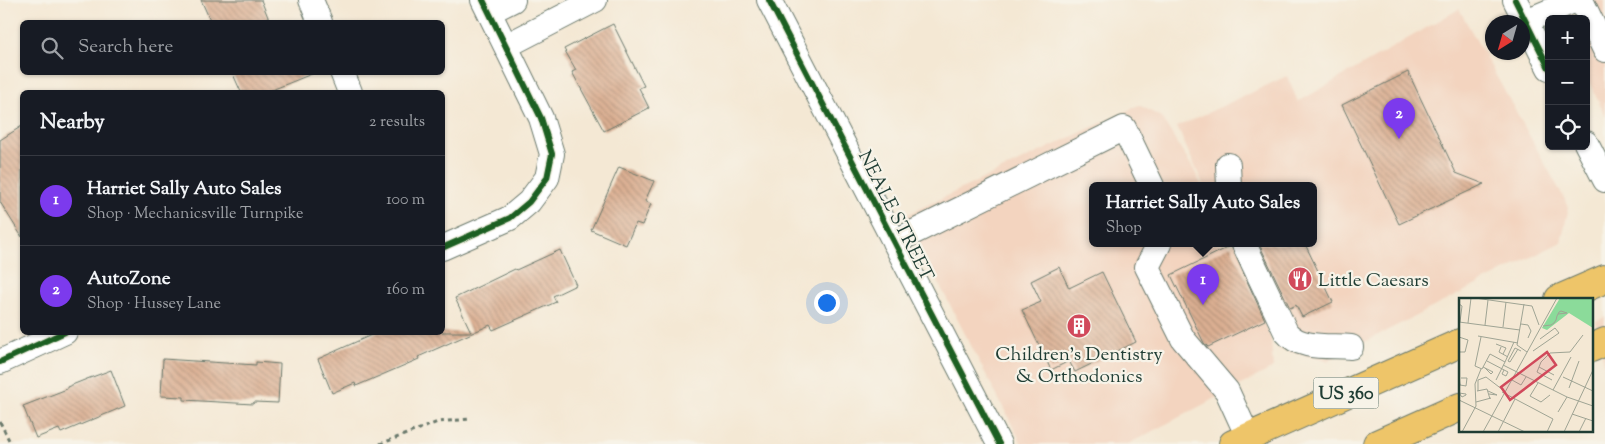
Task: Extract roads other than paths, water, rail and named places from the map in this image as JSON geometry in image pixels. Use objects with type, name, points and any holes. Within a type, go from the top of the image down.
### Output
[{"type":"highway","points":[[1561,298],[1605,279]]},
{"type":"highway","points":[[1592,348],[1605,342]]},
{"type":"highway","name":"US 360","points":[[1241,441],[1459,343]]},
{"type":"highway","points":[[1377,444],[1459,407]]},
{"type":"street","points":[[311,0],[319,20]]},
{"type":"street","points":[[445,247],[510,218],[529,202],[547,178],[552,154],[541,118],[486,6],[513,0]]},
{"type":"street","points":[[506,46],[595,0]]},
{"type":"street","name":"NEALE STREET","points":[[769,0],[999,444]]},
{"type":"street","points":[[1515,0],[1522,15]]},
{"type":"street","points":[[1530,20],[1576,0]]},
{"type":"street","points":[[1581,0],[1605,50]]},
{"type":"street","points":[[1530,30],[1545,60]]},
{"type":"street","points":[[343,75],[349,90]]},
{"type":"street","points":[[894,242],[1124,128],[1150,182]]},
{"type":"street","points":[[1595,150],[1605,180]]},
{"type":"street","points":[[1158,247],[1148,267],[1183,339],[1227,390],[1241,441]]},
{"type":"street","points":[[1245,247],[1290,337],[1300,343],[1352,346]]},
{"type":"street","points":[[0,362],[58,335]]},
{"type":"place","name":"AutoZone","points":[[1399,139]]},
{"type":"place","name":"Little Caesars","points":[[1300,279]]},
{"type":"place","name":"Harriet Sally Auto Sales","points":[[1203,305]]},
{"type":"place","name":"Children's Dentistry & Orthodonics","points":[[1079,326]]}]
